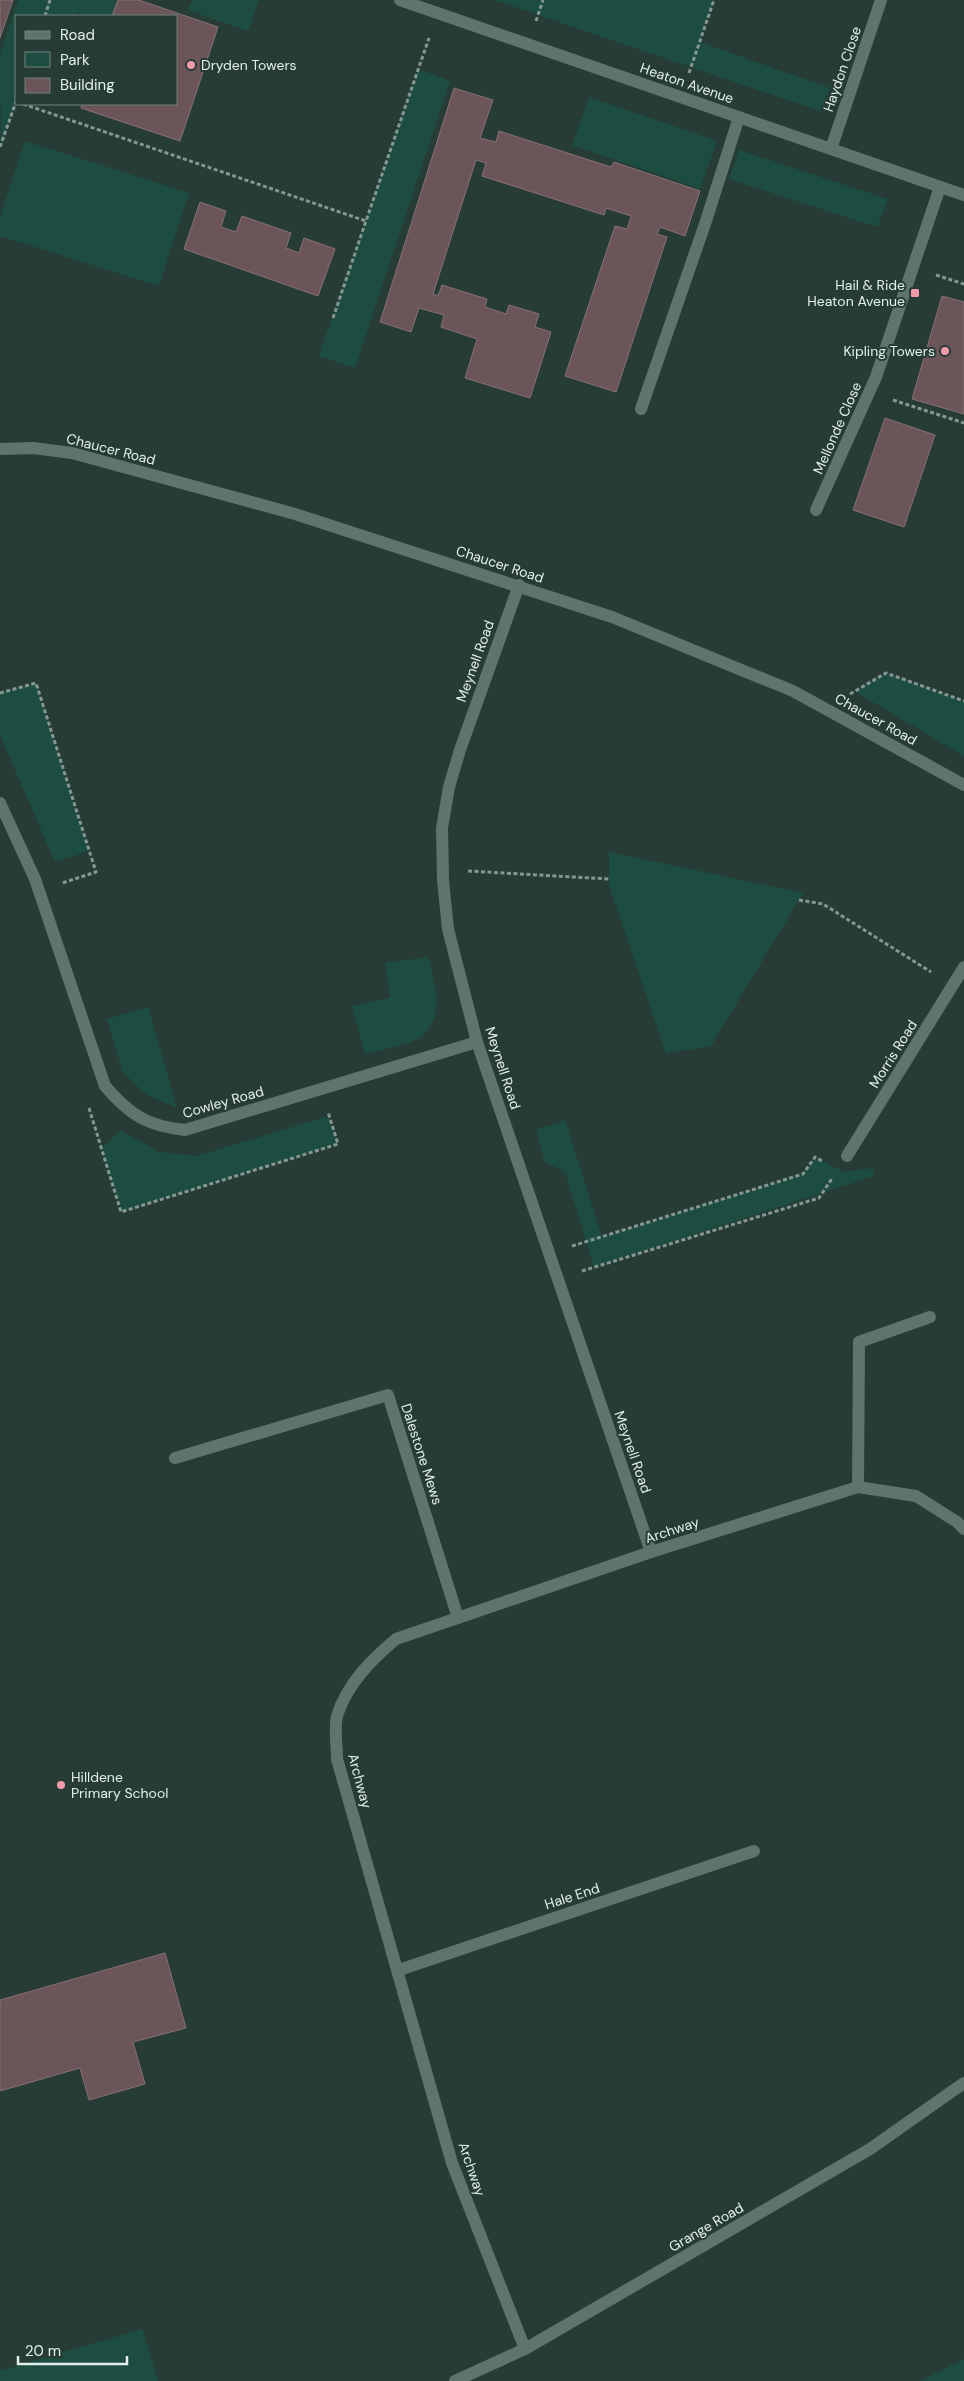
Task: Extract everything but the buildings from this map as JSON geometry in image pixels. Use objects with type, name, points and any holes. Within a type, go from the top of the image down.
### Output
[{"type":"street","name":"Heaton Avenue","points":[[400,0],[964,195]]},
{"type":"street","name":"Haydon Close","points":[[830,148],[881,0]]},
{"type":"street","points":[[641,410],[706,222],[738,117]]},
{"type":"street","name":"Mellonde Close","points":[[816,510],[869,392],[940,187]]},
{"type":"street","name":"Chaucer Road","points":[[0,449],[33,448],[72,453],[295,514],[519,585],[612,617],[707,654],[793,691],[964,785]]},
{"type":"street","name":"Meynell Road","points":[[519,585],[460,750],[449,788],[442,828],[448,929],[477,1042],[652,1552]]},
{"type":"street","name":"Cowley Road","points":[[0,803],[40,890],[105,1086],[122,1106],[140,1119],[163,1128],[185,1130],[477,1042]]},
{"type":"street","name":"Morris Road","points":[[847,1156],[964,967]]},
{"type":"street","points":[[858,1487],[858,1342],[930,1317]]},
{"type":"street","name":"Dalestone Mews","points":[[175,1458],[388,1395],[458,1618]]},
{"type":"street","name":"Archway","points":[[525,2349],[452,2163],[399,1970],[337,1759],[337,1717],[357,1676],[396,1639],[652,1552],[858,1487],[916,1496],[957,1522],[964,1529]]},
{"type":"street","name":"Hale End","points":[[399,1970],[754,1851]]},
{"type":"street","name":"Grange Road","points":[[455,2381],[525,2349],[870,2149],[964,2083]]},
{"type":"path","points":[[45,15],[50,0]]},
{"type":"path","points":[[681,97],[714,0]]},
{"type":"path","points":[[332,318],[438,13]]},
{"type":"path","points":[[0,147],[15,105]]},
{"type":"path","points":[[26,105],[366,221]]},
{"type":"path","points":[[869,392],[964,423]]},
{"type":"path","points":[[825,708],[886,673],[964,701]]},
{"type":"path","points":[[0,692],[36,682],[96,872],[40,890]]},
{"type":"path","points":[[444,870],[609,879]]},
{"type":"path","points":[[799,900],[823,904],[953,985]]},
{"type":"path","points":[[558,1279],[819,1198],[847,1156]]},
{"type":"path","points":[[549,1253],[803,1174],[815,1157],[838,1170]]},
{"type":"green space","points":[[18,0],[118,0],[112,15],[84,15],[77,12],[76,15],[15,15],[15,105],[1,147],[0,54]]},
{"type":"green space","points":[[192,0],[259,0],[248,31],[188,10]]},
{"type":"green space","points":[[494,0],[714,0],[700,42],[830,88],[820,111]]},
{"type":"green space","points":[[418,69],[450,81],[355,368],[319,356]]},
{"type":"green space","points":[[589,97],[717,141],[700,189],[572,145]]},
{"type":"green space","points":[[25,141],[189,193],[159,286],[0,236],[0,218]]},
{"type":"green space","points":[[739,150],[888,199],[877,227],[729,179]]},
{"type":"green space","points":[[886,673],[964,701],[964,756],[854,691]]},
{"type":"green space","points":[[36,683],[89,851],[55,862],[0,735],[0,693]]},
{"type":"green space","points":[[609,852],[803,893],[711,1046],[666,1053],[609,886]]},
{"type":"green space","points":[[429,957],[435,988],[436,1010],[434,1020],[429,1029],[417,1039],[365,1054],[352,1006],[390,998],[385,963]]},
{"type":"green space","points":[[148,1007],[177,1108],[145,1094],[123,1072],[107,1019]]},
{"type":"green space","points":[[329,1116],[338,1144],[121,1212],[101,1149],[120,1130],[159,1152],[197,1156]]},
{"type":"green space","points":[[565,1120],[602,1237],[803,1174],[815,1157],[844,1172],[873,1168],[874,1176],[594,1267],[565,1172],[545,1162],[536,1130]]},
{"type":"green space","points":[[142,2329],[158,2381],[0,2381],[0,2371]]},
{"type":"green space","points":[[964,2359],[964,2381],[920,2381]]},
{"type":"place","name":"Dryden Towers","points":[[191,65]]},
{"type":"place","name":"Hail & Ride Heaton Avenue","points":[[915,293]]},
{"type":"place","name":"Kipling Towers","points":[[945,351]]},
{"type":"place","name":"Hilldene Primary School","points":[[61,1785]]}]
